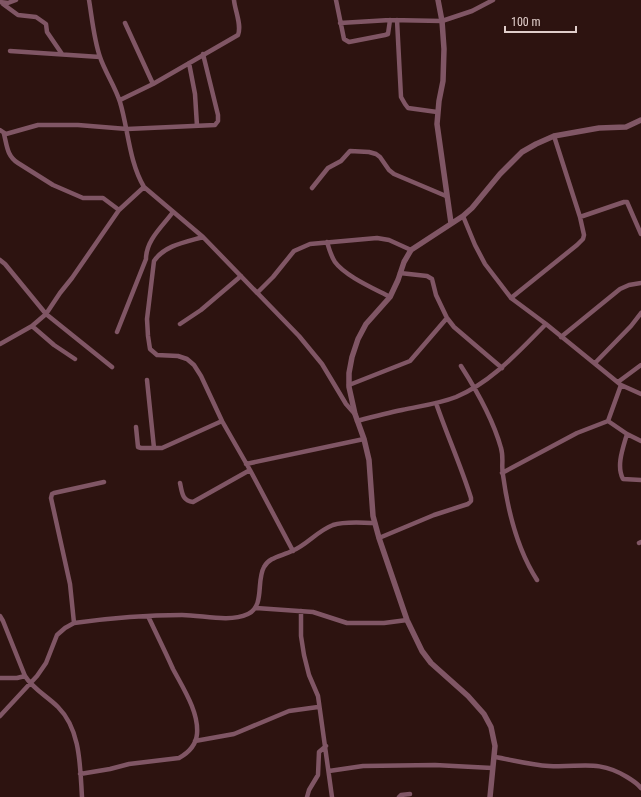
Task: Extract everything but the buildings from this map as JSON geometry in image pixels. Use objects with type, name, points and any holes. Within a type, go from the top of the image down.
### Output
[{"type":"street","points":[[2,3],[16,0]]},
{"type":"street","points":[[89,0],[100,56],[120,100],[131,150],[141,182],[173,212],[203,237],[299,336],[322,364],[346,404],[355,414]]},
{"type":"street","points":[[120,100],[153,84],[238,35],[240,31],[234,0]]},
{"type":"street","points":[[336,0],[344,39],[349,42],[388,34],[390,20]]},
{"type":"street","points":[[438,0],[442,21],[444,49],[443,81],[437,112],[438,137],[451,223]]},
{"type":"street","points":[[340,23],[390,20],[442,21],[472,11],[493,0]]},
{"type":"street","points":[[2,3],[18,16],[36,17],[46,24],[47,32],[62,54]]},
{"type":"street","points":[[397,20],[401,97],[408,108],[437,112]]},
{"type":"street","points":[[125,23],[153,84]]},
{"type":"street","points":[[10,50],[44,54],[100,56]]},
{"type":"street","points":[[4,134],[38,125],[78,125],[127,129],[215,125],[218,122],[218,115],[203,54]]},
{"type":"street","points":[[189,63],[195,94],[197,126]]},
{"type":"street","points":[[490,797],[492,768],[495,756],[494,738],[488,719],[468,696],[431,663],[422,651],[407,620],[379,538],[375,523],[371,477],[364,439],[355,414],[349,385],[350,365],[358,339],[366,324],[390,297],[404,262],[411,250],[463,216],[472,208],[500,174],[522,152],[554,136],[599,128],[626,127],[641,120]]},
{"type":"street","points":[[0,130],[4,134],[9,154],[12,159],[53,185],[83,198],[103,198],[119,210]]},
{"type":"street","points":[[511,298],[577,245],[584,235],[580,217],[554,136]]},
{"type":"street","points":[[312,188],[328,168],[341,161],[350,152],[354,151],[376,154],[394,174],[446,196]]},
{"type":"street","points":[[0,344],[32,326],[46,314],[119,210],[144,186]]},
{"type":"street","points":[[580,217],[627,202],[639,224],[641,234]]},
{"type":"street","points":[[117,332],[146,260],[146,251],[150,241],[173,212]]},
{"type":"street","points":[[463,216],[485,264],[511,298],[595,363],[619,384],[641,394]]},
{"type":"street","points":[[203,237],[168,248],[154,261],[147,319],[150,349],[157,355],[178,356],[187,359],[194,365],[222,421],[293,551]]},
{"type":"street","points":[[257,293],[273,277],[294,251],[310,244],[383,239],[389,240],[411,250]]},
{"type":"street","points":[[327,242],[336,263],[344,271],[390,297]]},
{"type":"street","points":[[0,260],[5,264],[46,314],[112,367]]},
{"type":"street","points":[[400,273],[427,276],[432,279],[436,295],[447,318],[454,327],[502,368]]},
{"type":"street","points":[[180,324],[201,310],[241,276]]},
{"type":"street","points":[[561,337],[620,290],[629,285],[641,283]]},
{"type":"street","points":[[595,363],[631,326],[641,313]]},
{"type":"street","points":[[349,385],[410,361],[447,318]]},
{"type":"street","points":[[357,421],[436,403],[457,396],[474,387],[502,368],[546,324]]},
{"type":"street","points":[[32,326],[54,346],[75,359]]},
{"type":"street","points":[[608,421],[619,384],[641,365]]},
{"type":"street","points":[[461,366],[474,387],[492,424],[501,448],[503,460],[502,473],[506,495],[518,538],[528,566],[537,580]]},
{"type":"street","points":[[148,380],[154,448]]},
{"type":"street","points":[[379,538],[434,515],[468,504],[471,501],[459,462],[448,438],[436,403]]},
{"type":"street","points":[[136,427],[138,446],[141,448],[164,448],[222,421]]},
{"type":"street","points":[[608,421],[641,442]]},
{"type":"street","points":[[502,473],[577,433],[608,421]]},
{"type":"street","points":[[627,434],[621,456],[621,476],[623,480],[641,480]]},
{"type":"street","points":[[246,464],[364,439]]},
{"type":"street","points":[[180,483],[184,499],[188,502],[193,502],[250,470]]},
{"type":"street","points":[[74,623],[70,584],[51,498],[52,494],[54,493],[104,482]]},
{"type":"street","points":[[0,716],[46,663],[57,635],[74,623],[148,616],[184,615],[227,618],[249,614],[256,608],[261,576],[264,567],[271,560],[293,551],[323,530],[333,525],[345,522],[375,523]]},
{"type":"street","points":[[256,608],[313,612],[347,623],[384,623],[407,620]]},
{"type":"street","points":[[301,611],[301,636],[304,655],[309,675],[318,696],[318,706],[326,746],[332,797]]},
{"type":"street","points":[[0,616],[25,676],[30,683],[58,706],[66,716],[76,740],[82,797]]},
{"type":"street","points":[[80,774],[136,763],[179,758],[191,749],[196,741],[196,721],[190,701],[148,616]]},
{"type":"street","points":[[0,678],[17,678],[25,676]]},
{"type":"street","points":[[196,741],[234,734],[289,711],[318,706]]},
{"type":"street","points":[[307,797],[309,790],[318,775],[319,752],[326,746]]},
{"type":"street","points":[[495,756],[550,766],[587,765],[607,767],[617,771],[638,784],[641,788]]},
{"type":"street","points":[[329,771],[363,766],[435,765],[492,768]]},
{"type":"street","points":[[399,797],[401,795],[410,794]]}]
